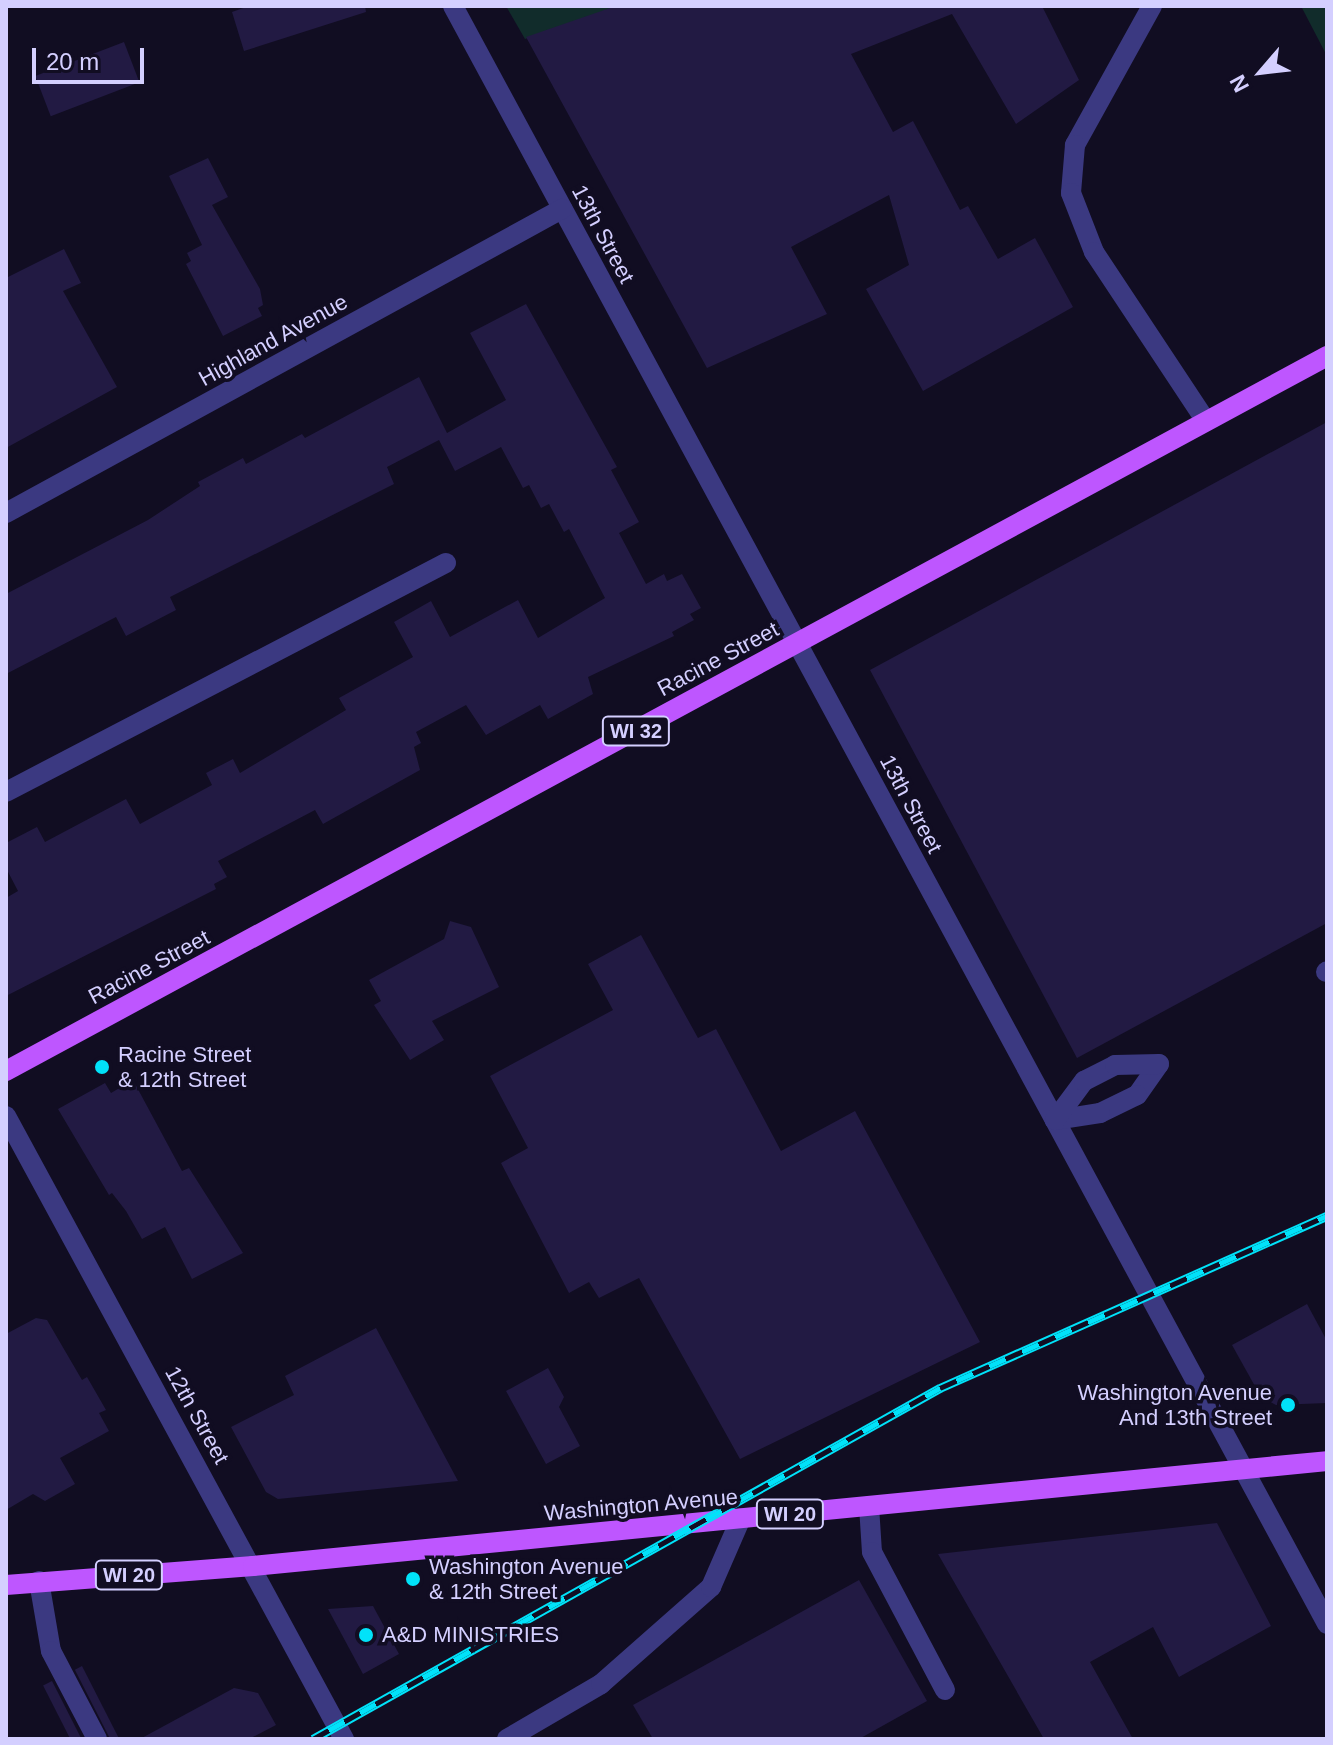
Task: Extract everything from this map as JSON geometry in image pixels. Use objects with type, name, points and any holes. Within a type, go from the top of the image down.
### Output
[{"type":"main road","name":"Racine Street","points":[[6,1071],[1327,356]]},
{"type":"main road","name":"Washington Avenue","points":[[6,1585],[253,1566],[1327,1461]]},
{"type":"street","name":"13th Street","points":[[453,6],[1327,1624]]},
{"type":"street","points":[[1152,6],[1075,145],[1071,193],[1094,252],[1206,421]]},
{"type":"street","name":"Highland Avenue","points":[[6,513],[562,209]]},
{"type":"street","points":[[6,792],[446,563]]},
{"type":"street","points":[[1159,1064],[1137,1095],[1100,1113],[1055,1120],[1084,1081],[1115,1065],[1159,1064]]},
{"type":"street","name":"12th Street","points":[[6,1116],[253,1566],[344,1739]]},
{"type":"street","points":[[869,1506],[872,1552],[945,1690]]},
{"type":"street","points":[[507,1739],[601,1684],[711,1587],[741,1518]]},
{"type":"street","points":[[39,1581],[51,1651],[97,1739]]},
{"type":"green space","points":[[506,6],[621,6],[525,39]]},
{"type":"green space","points":[[1301,6],[1327,6],[1327,56]]},
{"type":"building","points":[[249,6],[365,6],[366,12],[244,51],[232,12]]},
{"type":"building","points":[[616,6],[1042,6],[1079,80],[1016,124],[952,14],[851,54],[893,132],[913,121],[960,210],[968,206],[998,259],[1035,238],[1073,307],[923,391],[866,289],[909,265],[889,195],[791,247],[827,314],[707,368],[526,37]]},
{"type":"building","points":[[124,42],[139,82],[51,116],[35,76]]},
{"type":"building","points":[[208,158],[228,197],[212,205],[260,289],[263,305],[258,308],[262,316],[223,336],[186,264],[191,261],[187,253],[202,245],[169,176]]},
{"type":"building","points":[[64,249],[81,283],[63,291],[117,387],[6,448],[6,278]]},
{"type":"building","points":[[526,304],[617,467],[611,470],[639,522],[619,533],[646,584],[664,574],[667,581],[682,574],[701,608],[690,614],[694,620],[672,632],[674,636],[588,677],[593,694],[548,719],[540,705],[486,735],[466,705],[416,732],[421,743],[414,747],[420,770],[323,824],[315,810],[218,861],[227,877],[214,884],[216,889],[6,996],[6,898],[18,891],[6,868],[6,843],[37,827],[45,842],[126,799],[140,824],[212,785],[206,773],[233,759],[240,773],[346,710],[339,698],[413,657],[394,622],[431,601],[450,637],[518,600],[538,638],[605,598],[569,529],[564,532],[549,504],[541,508],[529,485],[523,488],[501,447],[455,471],[439,440],[387,467],[394,484],[170,597],[176,610],[126,636],[116,617],[6,674],[6,594],[148,520],[200,486],[198,482],[243,458],[246,464],[302,434],[305,438],[419,377],[447,433],[506,400],[470,333]]},
{"type":"building","points":[[1327,422],[1327,923],[1077,1058],[870,670]]},
{"type":"building","points":[[450,921],[471,927],[499,987],[432,1021],[444,1040],[410,1060],[374,1005],[381,1001],[369,980],[444,939]]},
{"type":"building","points":[[641,935],[698,1038],[716,1029],[781,1151],[855,1111],[980,1342],[740,1459],[639,1278],[599,1298],[589,1282],[569,1293],[501,1163],[528,1148],[490,1076],[613,1010],[588,964]]},
{"type":"building","points":[[133,1080],[182,1171],[189,1168],[243,1253],[192,1279],[165,1227],[142,1239],[126,1211],[112,1193],[109,1195],[58,1109],[105,1083],[111,1093]]},
{"type":"building","points":[[1307,1304],[1327,1341],[1327,1403],[1276,1405],[1261,1397],[1232,1345]]},
{"type":"building","points":[[36,1318],[47,1320],[82,1380],[87,1377],[106,1410],[99,1413],[109,1431],[60,1458],[75,1484],[45,1501],[33,1494],[6,1510],[6,1334]]},
{"type":"building","points":[[376,1328],[458,1481],[278,1499],[266,1492],[231,1427],[294,1395],[285,1376]]},
{"type":"building","points":[[548,1368],[564,1397],[559,1407],[580,1446],[546,1464],[506,1391]]},
{"type":"building","points":[[1217,1523],[1271,1626],[1179,1677],[1153,1627],[1090,1662],[1133,1739],[1044,1739],[938,1554]]},
{"type":"building","points":[[859,1580],[927,1701],[859,1739],[653,1739],[633,1705]]},
{"type":"building","name":"A&D MINISTRIES","points":[[373,1606],[399,1654],[363,1674],[328,1609]]},
{"type":"building","points":[[82,1666],[119,1739],[110,1739],[75,1670]]},
{"type":"building","points":[[52,1681],[82,1739],[70,1739],[43,1686]]},
{"type":"building","points":[[234,1688],[258,1693],[276,1725],[249,1739],[140,1739]]},
{"type":"railway","points":[[313,1739],[940,1388],[1327,1216]]},
{"type":"place","name":"Racine Street & 12th Street","points":[[102,1067]]},
{"type":"place","name":"Washington Avenue And 13th Street","points":[[1288,1405]]},
{"type":"place","name":"Washington Avenue & 12th Street","points":[[413,1579]]},
{"type":"place","name":"A&D MINISTRIES","points":[[366,1635]]}]
